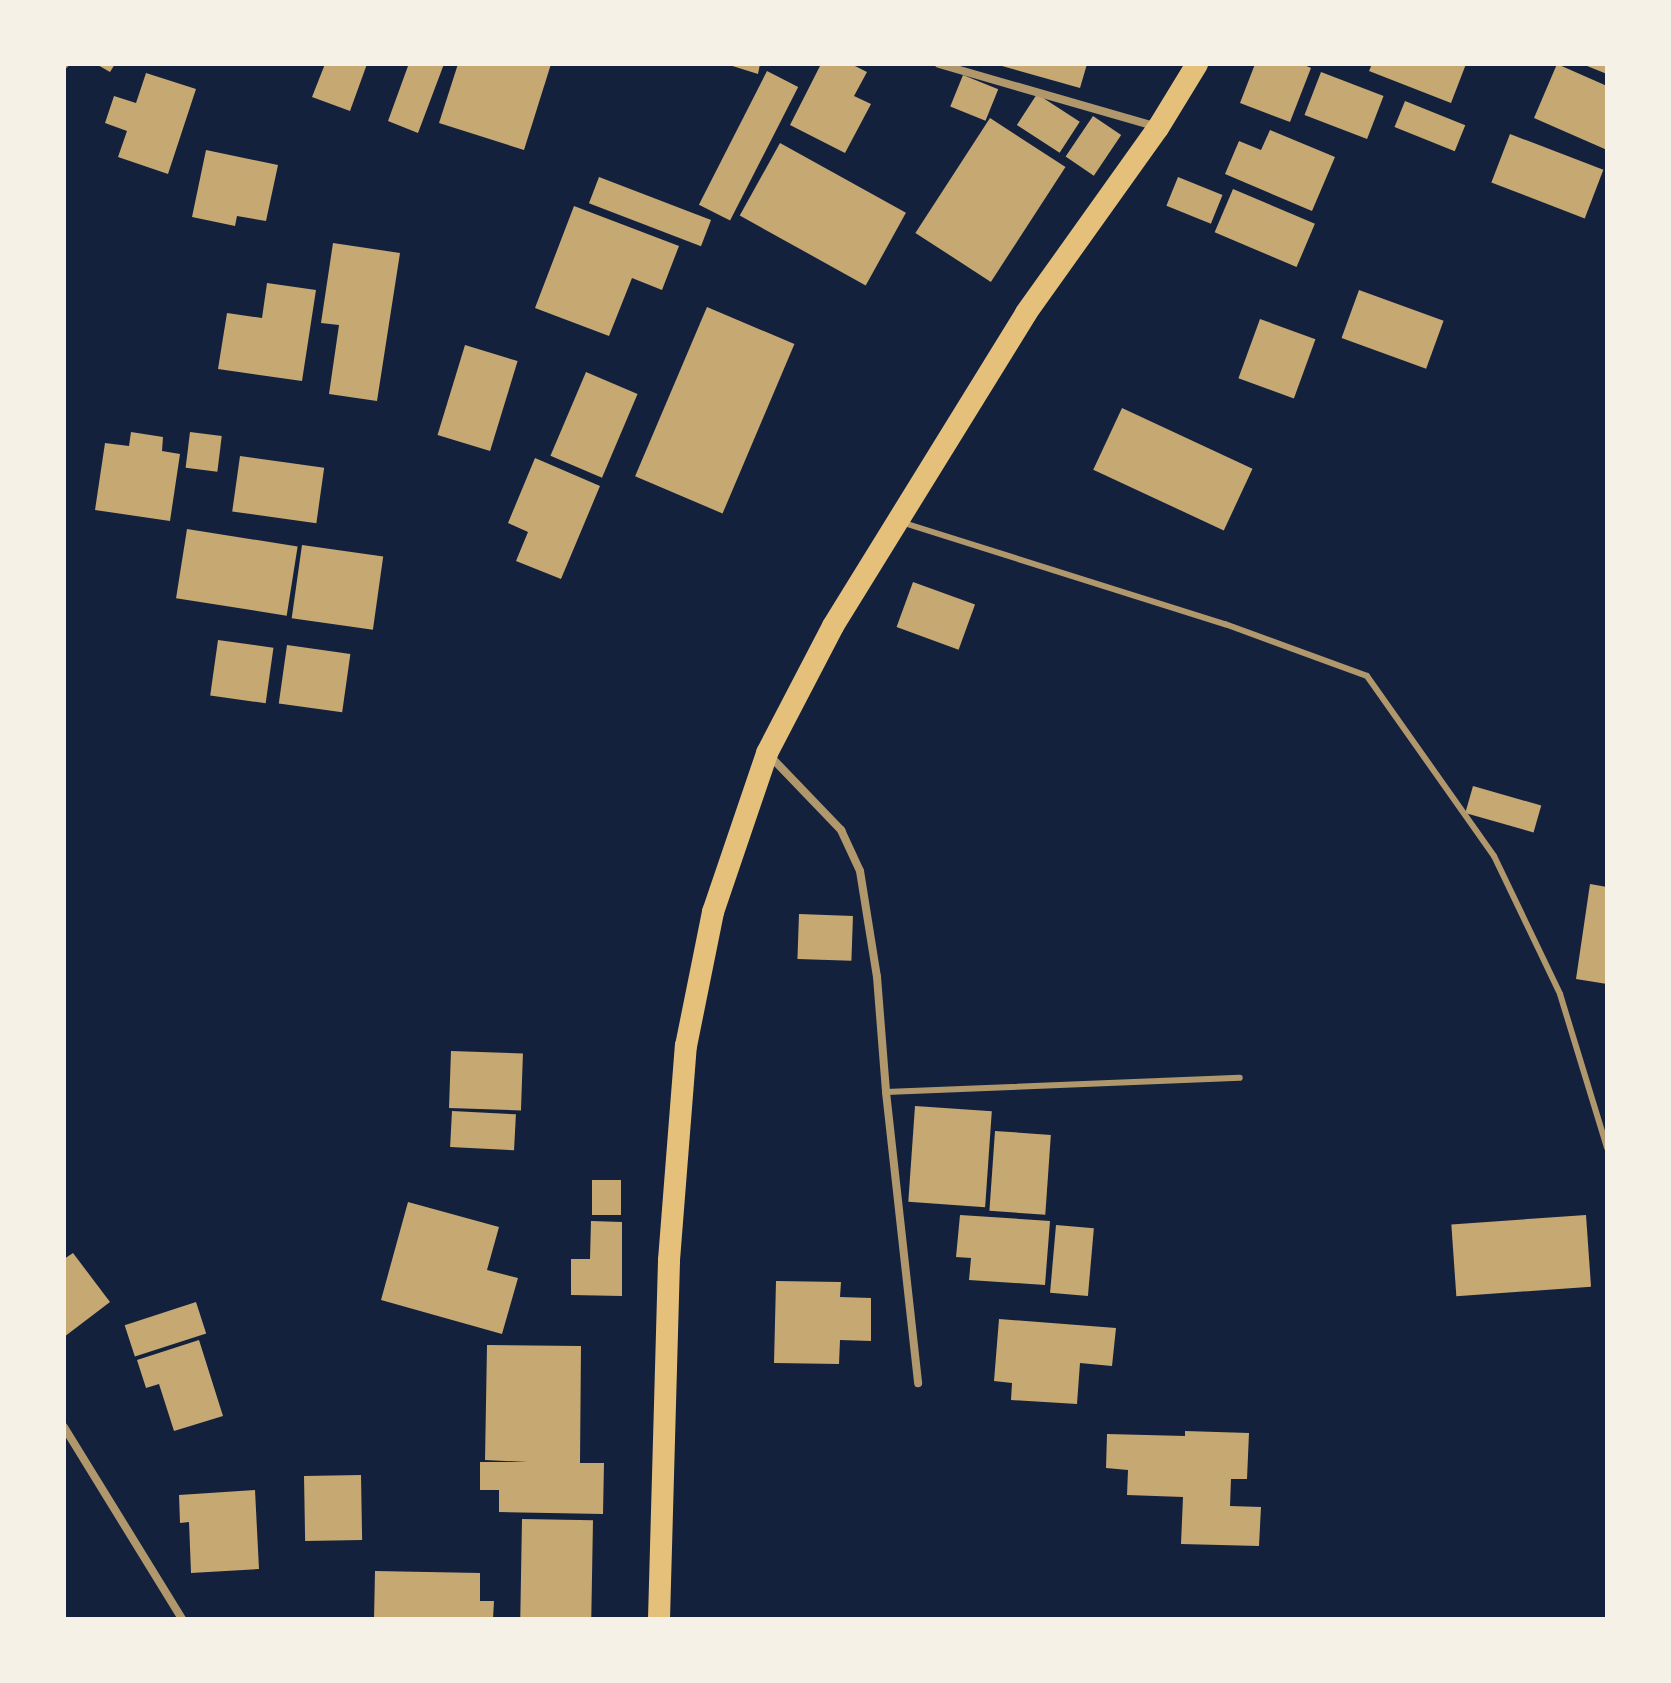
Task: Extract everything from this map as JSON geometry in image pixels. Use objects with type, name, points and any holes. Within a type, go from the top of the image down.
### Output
[{"type":"highway","points":[[659,1619],[669,1260],[686,1046],[713,912],[767,753],[833,626],[900,522],[1026,313],[1158,128],[1197,64]]},
{"type":"street","points":[[939,64],[1158,128]]},
{"type":"street","points":[[767,753],[841,830],[860,871],[877,977],[886,1092],[918,1383]]},
{"type":"street","points":[[64,1427],[182,1619]]},
{"type":"lane","points":[[900,522],[1225,624],[1367,676],[1494,856],[1560,994],[1607,1148]]},
{"type":"lane","points":[[886,1092],[1240,1078]]},
{"type":"building","points":[[96,64],[115,64],[110,72]]},
{"type":"building","points":[[325,64],[367,64],[350,111],[312,97]]},
{"type":"building","points":[[403,64],[444,64],[418,133],[388,121],[408,66]]},
{"type":"building","points":[[458,64],[551,64],[524,150],[439,123]]},
{"type":"building","points":[[726,64],[760,64],[758,74]]},
{"type":"building","points":[[821,64],[851,64],[867,72],[854,96],[871,104],[845,153],[790,125]]},
{"type":"building","points":[[995,64],[1087,64],[1080,88]]},
{"type":"building","points":[[1255,64],[1302,64],[1311,68],[1290,122],[1240,103]]},
{"type":"building","points":[[1372,64],[1466,64],[1451,103],[1369,71]]},
{"type":"building","points":[[1557,64],[1607,86],[1607,150],[1534,118]]},
{"type":"building","points":[[1582,64],[1607,64],[1607,74]]},
{"type":"building","points":[[767,71],[798,87],[730,221],[699,205]]},
{"type":"building","points":[[1321,72],[1384,96],[1367,139],[1305,115]]},
{"type":"building","points":[[146,73],[196,89],[168,174],[118,157],[127,131],[105,123],[114,96],[136,103]]},
{"type":"building","points":[[963,75],[998,89],[985,121],[950,107]]},
{"type":"building","points":[[1037,94],[1080,122],[1060,153],[1017,125]]},
{"type":"building","points":[[1405,101],[1465,125],[1455,151],[1395,127]]},
{"type":"building","points":[[1093,116],[1121,135],[1094,176],[1066,157]]},
{"type":"building","points":[[990,118],[1065,167],[991,282],[915,233]]},
{"type":"building","points":[[1270,130],[1335,157],[1312,211],[1225,174],[1239,141],[1261,150]]},
{"type":"building","points":[[1510,134],[1603,170],[1585,218],[1491,183]]},
{"type":"building","points":[[780,143],[906,213],[866,285],[740,216]]},
{"type":"building","points":[[206,150],[278,165],[266,221],[237,216],[235,226],[192,217]]},
{"type":"building","points":[[599,177],[711,220],[701,246],[589,203]]},
{"type":"building","points":[[1178,177],[1223,195],[1211,224],[1166,206]]},
{"type":"building","points":[[1233,189],[1315,224],[1297,267],[1215,232]]},
{"type":"building","points":[[574,206],[679,246],[662,290],[632,278],[609,336],[535,308]]},
{"type":"building","points":[[333,243],[400,253],[377,401],[329,394],[339,325],[321,323]]},
{"type":"building","points":[[267,283],[316,290],[302,381],[218,369],[227,313],[262,318]]},
{"type":"building","points":[[1359,290],[1444,321],[1426,369],[1342,338]]},
{"type":"building","points":[[707,307],[794,344],[723,513],[635,476]]},
{"type":"building","points":[[1260,319],[1315,339],[1294,398],[1238,378]]},
{"type":"building","points":[[465,345],[518,361],[490,451],[438,435]]},
{"type":"building","points":[[586,372],[638,394],[602,478],[550,456]]},
{"type":"building","points":[[1122,408],[1253,469],[1224,530],[1093,470]]},
{"type":"building","points":[[131,432],[163,437],[162,451],[180,454],[170,521],[95,510],[105,443],[129,446]]},
{"type":"building","points":[[190,432],[222,436],[217,472],[186,468]]},
{"type":"building","points":[[240,456],[324,468],[316,523],[232,511]]},
{"type":"building","points":[[535,458],[600,486],[561,579],[516,561],[528,532],[508,523]]},
{"type":"building","points":[[187,529],[298,547],[287,616],[176,598]]},
{"type":"building","points":[[302,545],[383,556],[373,630],[292,618]]},
{"type":"building","points":[[913,582],[975,605],[959,650],[897,627]]},
{"type":"building","points":[[218,640],[273,648],[266,703],[210,695]]},
{"type":"building","points":[[287,645],[350,654],[342,712],[279,703]]},
{"type":"building","points":[[1473,786],[1541,806],[1534,832],[1465,813]]},
{"type":"building","points":[[1590,884],[1607,887],[1607,984],[1576,979]]},
{"type":"building","points":[[799,914],[853,916],[851,961],[797,959]]},
{"type":"building","points":[[451,1051],[523,1054],[521,1110],[449,1108]]},
{"type":"building","points":[[915,1106],[992,1111],[985,1207],[908,1202]]},
{"type":"building","points":[[452,1111],[516,1114],[514,1150],[450,1147]]},
{"type":"building","points":[[995,1131],[1051,1135],[1045,1215],[989,1211]]},
{"type":"building","points":[[592,1180],[621,1180],[621,1215],[592,1215]]},
{"type":"building","points":[[408,1202],[499,1227],[487,1270],[518,1278],[502,1334],[381,1300]]},
{"type":"building","points":[[960,1215],[1050,1221],[1045,1285],[969,1280],[971,1258],[956,1257]]},
{"type":"building","points":[[1586,1215],[1591,1287],[1456,1296],[1451,1224]]},
{"type":"building","points":[[591,1221],[622,1222],[622,1296],[571,1295],[571,1259],[590,1259]]},
{"type":"building","points":[[1056,1225],[1094,1228],[1088,1296],[1050,1293]]},
{"type":"building","points":[[73,1253],[110,1302],[64,1337],[64,1259]]},
{"type":"building","points":[[776,1281],[841,1282],[840,1297],[871,1298],[871,1341],[840,1340],[839,1364],[774,1363]]},
{"type":"building","points":[[196,1302],[206,1333],[135,1357],[125,1325]]},
{"type":"building","points":[[999,1319],[1116,1328],[1112,1366],[1080,1363],[1077,1404],[1011,1400],[1012,1383],[994,1381]]},
{"type":"building","points":[[199,1340],[223,1416],[174,1431],[159,1384],[146,1388],[137,1360]]},
{"type":"building","points":[[487,1345],[581,1346],[580,1463],[604,1463],[603,1514],[499,1512],[499,1490],[480,1490],[480,1462],[528,1462],[485,1460]]},
{"type":"building","points":[[1185,1431],[1249,1433],[1247,1479],[1231,1479],[1230,1506],[1261,1507],[1259,1546],[1181,1544],[1183,1497],[1127,1495],[1128,1470],[1106,1468],[1107,1434],[1185,1436]]},
{"type":"building","points":[[361,1475],[362,1540],[305,1541],[304,1476]]},
{"type":"building","points":[[255,1490],[259,1569],[191,1573],[189,1522],[180,1523],[179,1495]]},
{"type":"building","points":[[522,1519],[593,1520],[591,1619],[520,1619]]},
{"type":"building","points":[[375,1571],[480,1573],[480,1601],[494,1601],[493,1619],[374,1619]]}]
